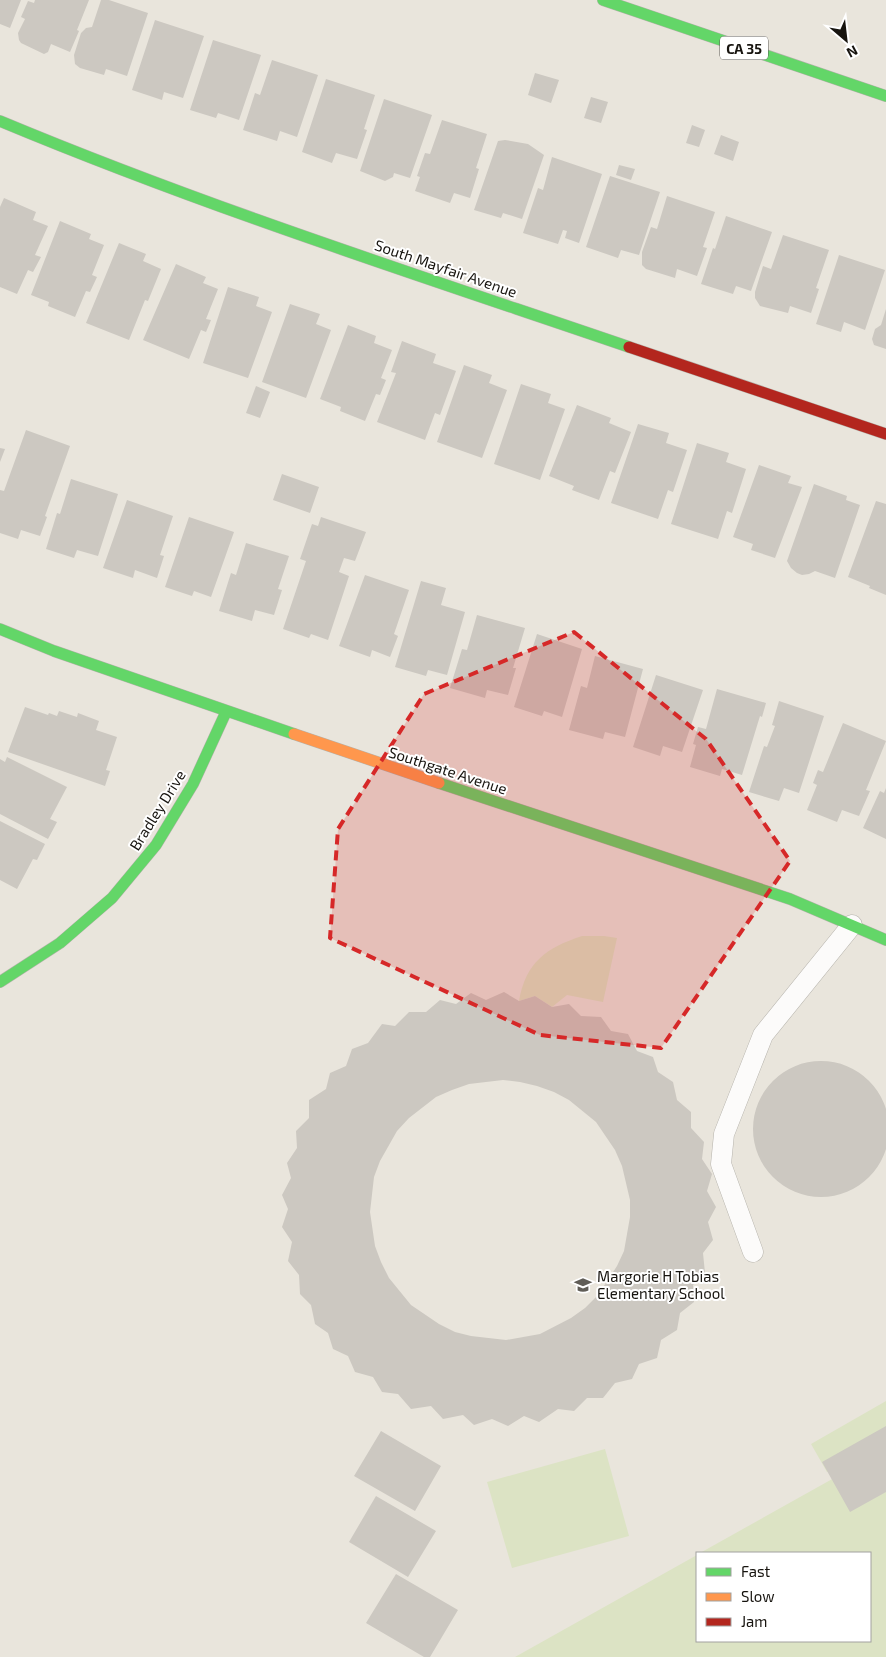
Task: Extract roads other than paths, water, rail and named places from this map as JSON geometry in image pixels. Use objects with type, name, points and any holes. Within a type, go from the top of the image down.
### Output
[{"type":"street","name":"CA 35","points":[[603,0],[886,96]]},
{"type":"street","name":"South Mayfair Avenue","points":[[0,121],[86,157],[262,222],[886,434]]},
{"type":"street","name":"Southgate Avenue","points":[[0,629],[54,651],[226,712],[790,899],[886,940]]},
{"type":"street","name":"Bradley Drive","points":[[0,982],[60,943],[112,898],[156,846],[193,784],[226,712]]},
{"type":"lane","points":[[753,1252],[721,1164],[724,1134],[763,1035],[852,925]]},
{"type":"place","name":"Margorie H Tobias Elementary School","points":[[583,1285]]}]
